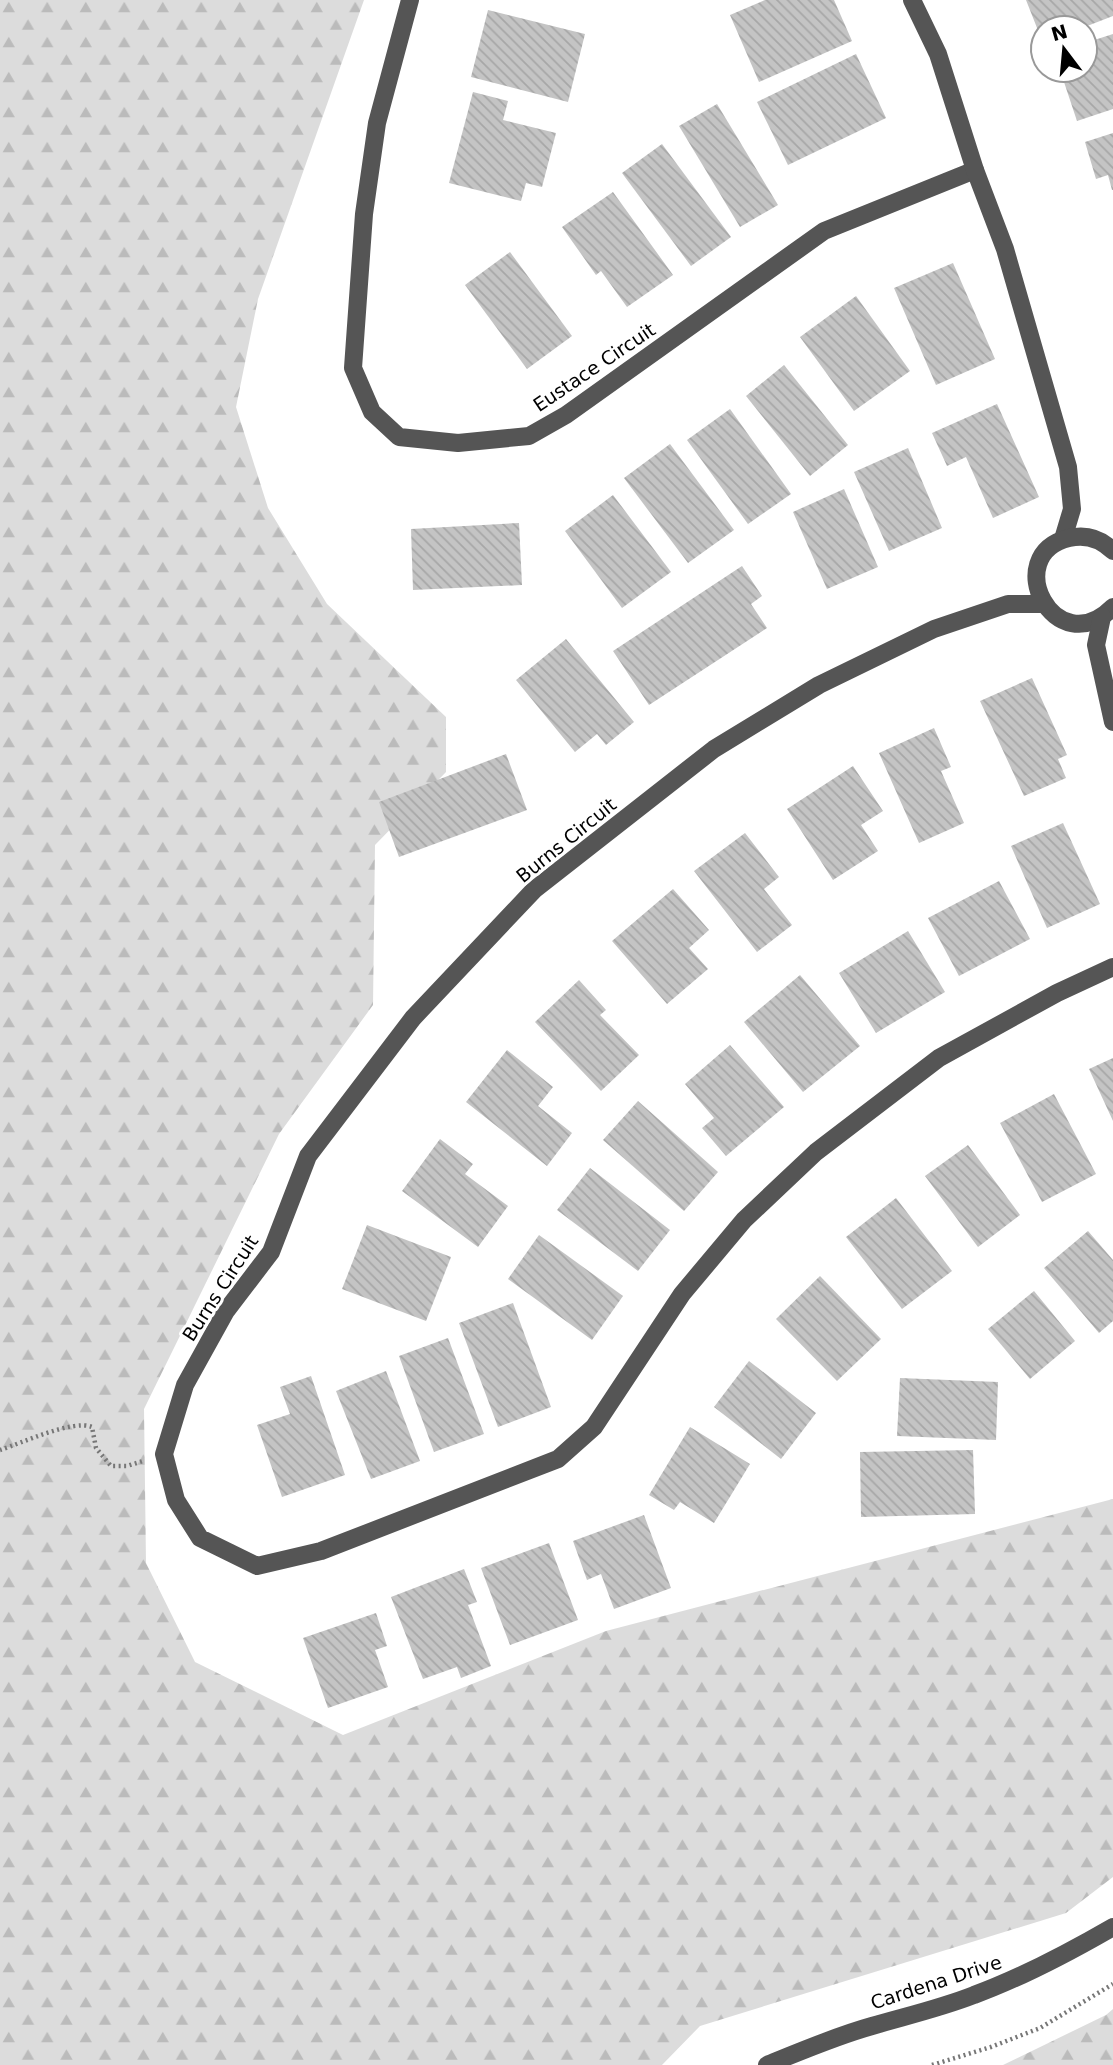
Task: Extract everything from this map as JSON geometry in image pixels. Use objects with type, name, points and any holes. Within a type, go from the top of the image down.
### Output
[{"type":"street","name":"Eustace Circuit","points":[[410,0],[377,123],[364,214],[353,368],[372,412],[399,437],[458,443],[529,436],[566,415],[824,231],[975,170]]},
{"type":"street","points":[[912,0],[938,54],[975,170],[1005,249],[1068,467],[1072,509],[1063,539]]},
{"type":"street","points":[[1072,509],[1088,536]]},
{"type":"street","points":[[1107,612],[1090,622],[1076,623],[1064,621],[1052,614],[1038,593],[1037,568],[1051,546],[1063,539],[1088,536],[1101,541],[1113,551]]},
{"type":"street","points":[[1007,604],[1036,580]]},
{"type":"street","points":[[1007,604],[1044,604]]},
{"type":"street","name":"Burns Circuit","points":[[164,1454],[185,1385],[226,1311],[271,1252],[308,1156],[413,1018],[534,890],[714,749],[807,692],[934,629],[1007,604]]},
{"type":"street","points":[[1096,645],[1107,612]]},
{"type":"street","points":[[1076,623],[1096,645],[1113,722]]},
{"type":"street","points":[[164,1454],[176,1500],[200,1538],[257,1566],[321,1551],[558,1459],[594,1427],[682,1294],[744,1220],[816,1152],[939,1058],[1057,993],[1113,967]]},
{"type":"street","name":"Cardena Drive","points":[[767,2065],[870,2026],[923,2013],[975,1995],[1037,1969],[1113,1927]]},
{"type":"path","points":[[0,1450],[68,1426],[85,1424],[92,1427],[96,1448],[111,1466],[127,1466],[164,1454]]},
{"type":"path","points":[[932,2065],[1040,2028],[1113,1984]]},
{"type":"green space","points":[[0,0],[364,0],[258,299],[236,407],[268,508],[327,604],[446,717],[446,772],[375,845],[373,1005],[279,1134],[144,1409],[146,1563],[195,1662],[343,1735],[606,1631],[1113,1499],[1113,1877],[1066,1913],[700,2026],[662,2065],[0,2065]]},
{"type":"green space","points":[[1113,2009],[1113,2065],[1003,2065],[1106,2015]]},
{"type":"building","points":[[765,0],[834,0],[852,41],[759,82],[730,15]]},
{"type":"building","points":[[1026,0],[1113,0],[1113,16],[1099,21],[1099,14],[1032,14]]},
{"type":"building","points":[[488,10],[585,34],[568,102],[471,77]]},
{"type":"building","points":[[1113,34],[1113,109],[1077,121],[1065,84],[1099,84],[1099,38]]},
{"type":"building","points":[[856,54],[886,118],[788,165],[757,102]]},
{"type":"building","points":[[473,92],[508,101],[503,120],[556,133],[542,187],[526,183],[521,201],[449,183]]},
{"type":"building","points":[[717,104],[778,205],[740,227],[679,126]]},
{"type":"building","points":[[1113,133],[1112,190],[1108,175],[1096,179],[1085,142]]},
{"type":"building","points":[[662,144],[731,237],[691,266],[622,173]]},
{"type":"building","points":[[613,192],[673,275],[627,307],[601,271],[596,275],[562,227]]},
{"type":"building","points":[[510,252],[572,336],[527,369],[465,285]]},
{"type":"building","points":[[953,263],[995,359],[936,385],[894,288]]},
{"type":"building","points":[[856,296],[910,371],[854,411],[800,337]]},
{"type":"building","points":[[784,365],[848,445],[810,476],[746,396]]},
{"type":"building","points":[[997,404],[1039,497],[993,518],[966,457],[947,466],[932,433]]},
{"type":"building","points":[[730,409],[791,494],[748,524],[687,440]]},
{"type":"building","points":[[670,444],[734,530],[688,563],[624,478]]},
{"type":"building","points":[[908,448],[942,528],[889,551],[854,472]]},
{"type":"building","points":[[844,489],[878,567],[827,589],[793,512]]},
{"type":"building","points":[[613,495],[671,572],[622,608],[565,531]]},
{"type":"building","points":[[519,523],[522,585],[413,590],[411,529]]},
{"type":"building","points":[[742,566],[762,596],[751,604],[767,628],[649,705],[613,651]]},
{"type":"building","points":[[566,639],[634,722],[606,745],[597,734],[575,752],[516,680]]},
{"type":"building","points":[[1032,678],[1067,755],[1058,759],[1066,778],[1024,796],[980,701]]},
{"type":"building","points":[[934,728],[951,767],[941,771],[964,823],[919,843],[879,753]]},
{"type":"building","points":[[506,754],[527,810],[399,857],[379,802]]},
{"type":"building","points":[[853,766],[883,811],[861,825],[878,851],[833,880],[787,809]]},
{"type":"building","points":[[1063,823],[1100,904],[1047,928],[1011,846]]},
{"type":"building","points":[[745,833],[779,877],[764,889],[792,925],[757,952],[694,871]]},
{"type":"building","points":[[999,881],[1030,939],[959,976],[928,918]]},
{"type":"building","points":[[673,889],[709,930],[689,948],[708,969],[667,1004],[612,941]]},
{"type":"building","points":[[908,931],[945,992],[876,1033],[839,973]]},
{"type":"building","points":[[800,975],[860,1046],[803,1092],[744,1022]]},
{"type":"building","points":[[579,980],[606,1010],[600,1015],[639,1055],[601,1091],[535,1022]]},
{"type":"building","points":[[730,1045],[784,1107],[726,1156],[702,1128],[714,1118],[685,1084]]},
{"type":"building","points":[[507,1050],[553,1087],[538,1106],[572,1133],[547,1166],[466,1102]]},
{"type":"building","points":[[1113,1058],[1113,1121],[1089,1069]]},
{"type":"building","points":[[1054,1094],[1096,1174],[1042,1202],[1000,1123]]},
{"type":"building","points":[[638,1101],[718,1172],[684,1211],[603,1140]]},
{"type":"building","points":[[440,1139],[473,1164],[465,1174],[508,1206],[478,1247],[402,1191]]},
{"type":"building","points":[[968,1145],[1020,1215],[978,1247],[925,1176]]},
{"type":"building","points":[[590,1168],[670,1230],[638,1271],[557,1210]]},
{"type":"building","points":[[896,1198],[952,1271],[902,1309],[846,1237]]},
{"type":"building","points":[[367,1225],[451,1257],[426,1321],[342,1289]]},
{"type":"building","points":[[1088,1231],[1113,1260],[1113,1321],[1099,1333],[1044,1268]]},
{"type":"building","points":[[539,1235],[623,1296],[592,1340],[508,1279]]},
{"type":"building","points":[[820,1276],[881,1339],[837,1381],[776,1319]]},
{"type":"building","points":[[1034,1291],[1075,1341],[1030,1379],[988,1329]]},
{"type":"building","points":[[513,1303],[551,1407],[498,1427],[459,1323]]},
{"type":"building","points":[[448,1338],[484,1434],[434,1452],[399,1356]]},
{"type":"building","points":[[749,1361],[816,1413],[781,1459],[714,1407]]},
{"type":"building","points":[[386,1371],[420,1461],[371,1479],[336,1391]]},
{"type":"building","points":[[311,1376],[345,1475],[282,1497],[257,1425],[290,1414],[280,1387]]},
{"type":"building","points":[[900,1378],[998,1382],[996,1440],[897,1436]]},
{"type":"building","points":[[690,1427],[750,1464],[714,1523],[680,1502],[674,1510],[649,1495]]},
{"type":"building","points":[[973,1450],[975,1514],[861,1517],[860,1452]]},
{"type":"building","points":[[644,1515],[671,1588],[614,1609],[601,1574],[587,1580],[573,1541]]},
{"type":"building","points":[[549,1543],[578,1620],[510,1645],[481,1568]]},
{"type":"building","points":[[464,1569],[477,1602],[468,1605],[491,1666],[461,1678],[457,1667],[423,1679],[391,1597]]},
{"type":"building","points":[[376,1613],[387,1646],[375,1650],[388,1687],[328,1708],[303,1638]]}]
